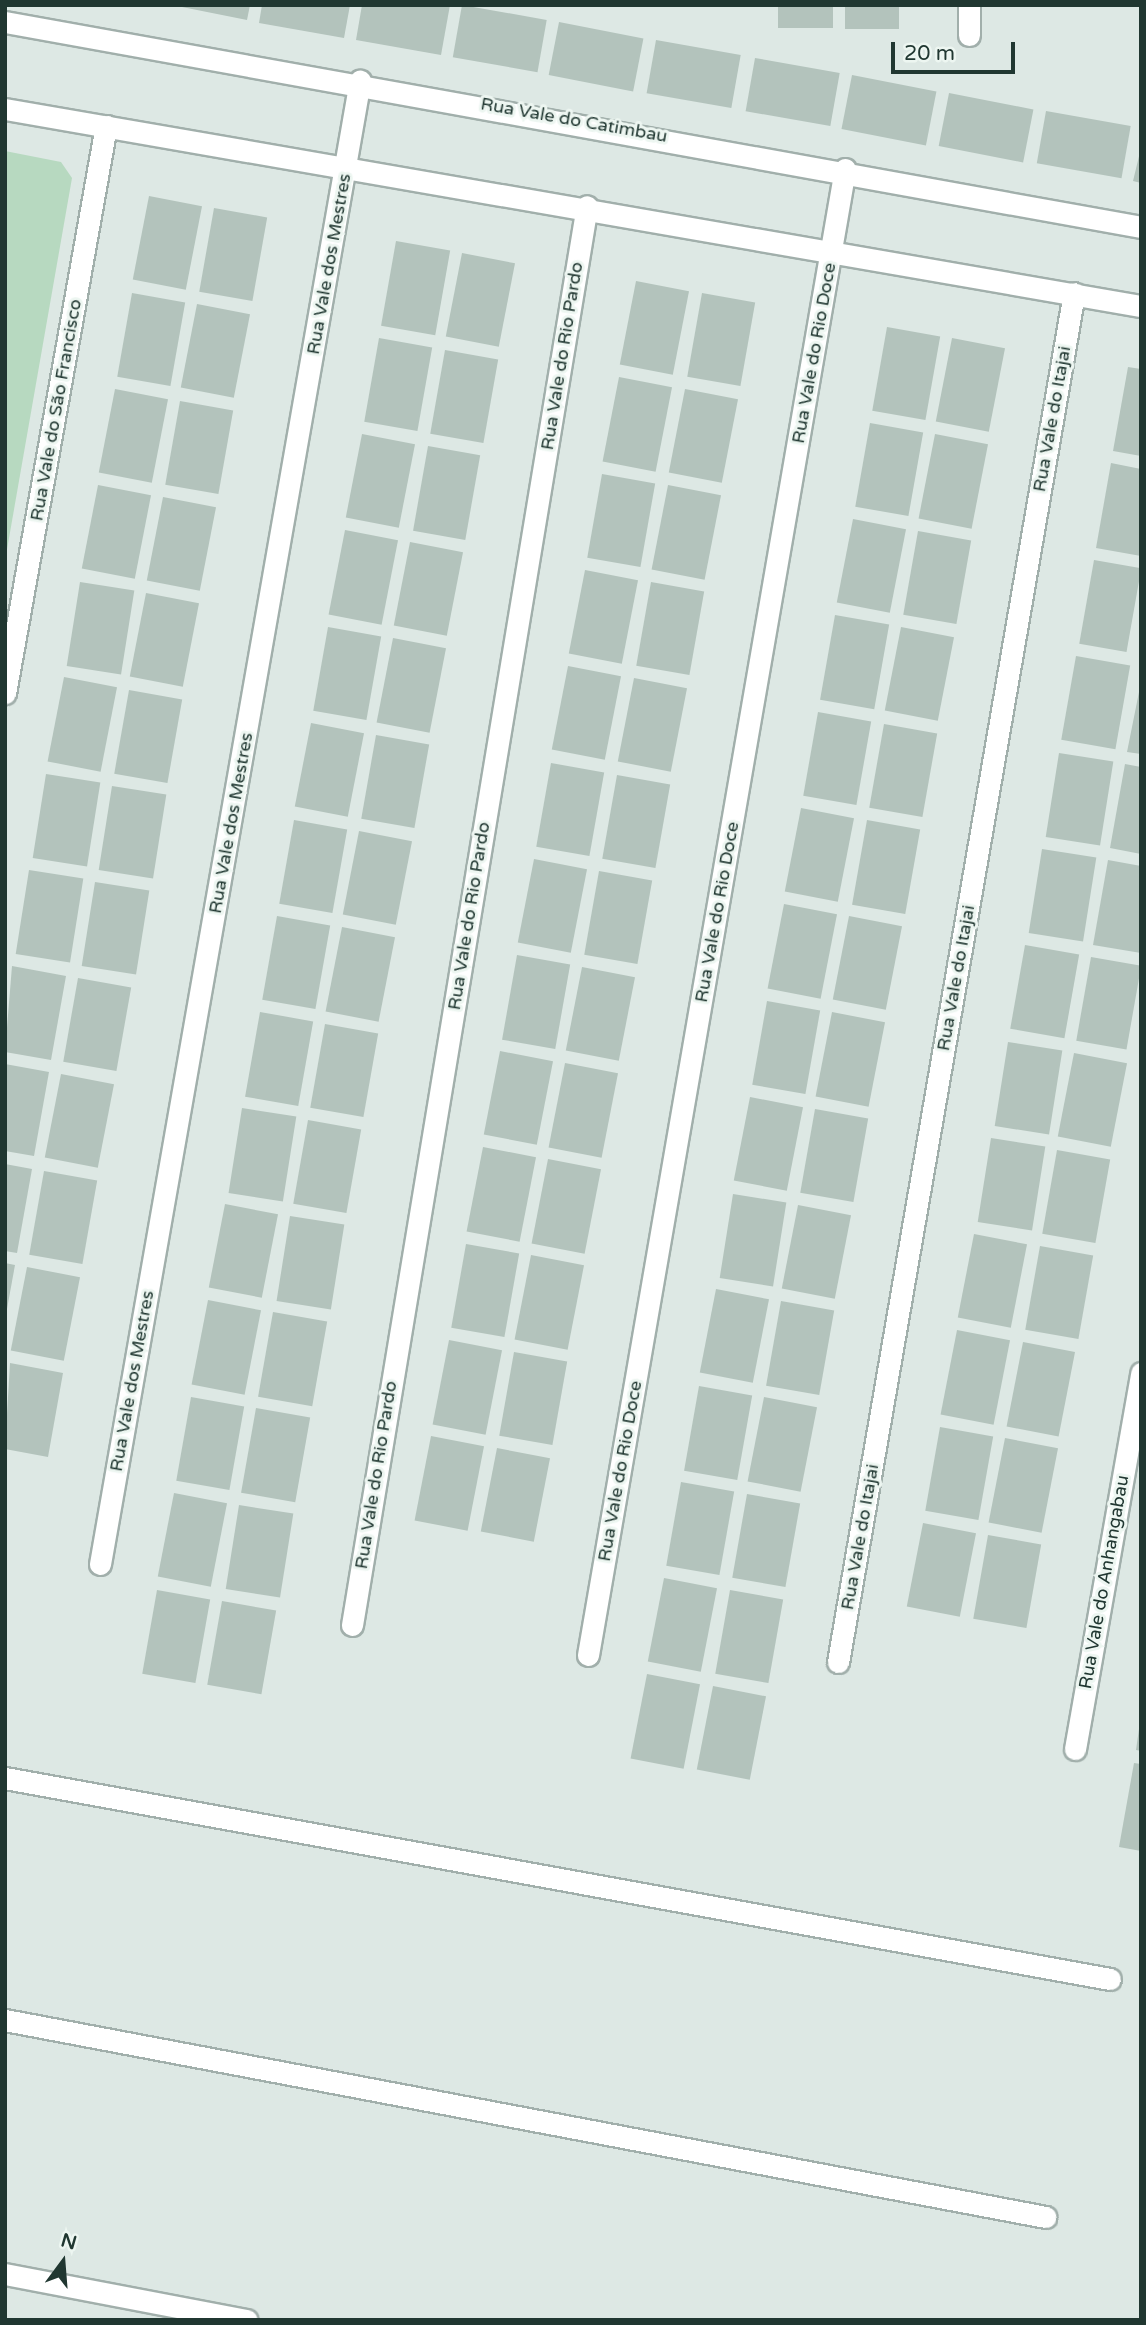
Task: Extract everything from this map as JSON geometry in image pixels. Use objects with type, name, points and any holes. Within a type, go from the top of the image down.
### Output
[{"type":"street","points":[[969,5],[969,35]]},
{"type":"street","name":"Rua Vale do Catimbau","points":[[5,22],[360,81],[845,169],[1141,227]]},
{"type":"street","name":"Rua Vale dos Mestres","points":[[100,1564],[360,81]]},
{"type":"street","points":[[5,109],[347,164],[1141,306]]},
{"type":"street","name":"Rua Vale do São Francisco","points":[[5,693],[106,126]]},
{"type":"street","name":"Rua Vale do Rio Doce","points":[[588,1655],[845,169]]},
{"type":"street","name":"Rua Vale do Rio Pardo","points":[[352,1625],[587,206]]},
{"type":"street","name":"Rua Vale do Itajai","points":[[838,1662],[1074,293]]},
{"type":"street","name":"Rua Vale do Anhangabau","points":[[1075,1749],[1141,1373]]},
{"type":"street","points":[[5,1778],[1110,1979]]},
{"type":"street","points":[[5,2020],[1046,2217]]},
{"type":"street","points":[[5,2274],[247,2320]]},
{"type":"green space","points":[[5,151],[61,162],[72,178],[5,561]]},
{"type":"building","points":[[172,5],[250,5],[247,20]]},
{"type":"building","points":[[262,5],[350,5],[344,38],[259,23]]},
{"type":"building","points":[[362,5],[450,5],[441,55],[356,40]]},
{"type":"building","points":[[462,5],[547,20],[537,72],[453,57]]},
{"type":"building","points":[[778,5],[833,5],[833,28],[778,28]]},
{"type":"building","points":[[845,5],[899,5],[899,29],[845,29]]},
{"type":"building","points":[[559,22],[643,38],[633,91],[549,75]]},
{"type":"building","points":[[656,40],[741,55],[731,108],[647,93]]},
{"type":"building","points":[[755,58],[840,73],[830,126],[746,111]]},
{"type":"building","points":[[852,75],[936,91],[926,145],[842,129]]},
{"type":"building","points":[[949,93],[1033,109],[1023,162],[939,146]]},
{"type":"building","points":[[1046,111],[1131,126],[1121,178],[1037,163]]},
{"type":"building","points":[[1141,148],[1141,183],[1133,181]]},
{"type":"building","points":[[149,196],[202,206],[186,290],[133,279]]},
{"type":"building","points":[[214,208],[267,217],[252,301],[199,292]]},
{"type":"building","points":[[396,241],[450,251],[435,335],[381,326]]},
{"type":"building","points":[[462,253],[515,263],[499,347],[446,336]]},
{"type":"building","points":[[636,281],[689,291],[673,375],[620,364]]},
{"type":"building","points":[[132,293],[185,302],[170,386],[117,377]]},
{"type":"building","points":[[702,293],[755,302],[740,386],[687,377]]},
{"type":"building","points":[[197,304],[250,314],[234,398],[181,387]]},
{"type":"building","points":[[887,327],[940,336],[925,420],[872,411]]},
{"type":"building","points":[[379,338],[432,347],[417,431],[364,422]]},
{"type":"building","points":[[952,338],[1005,348],[989,432],[936,421]]},
{"type":"building","points":[[445,350],[498,359],[483,443],[430,434]]},
{"type":"building","points":[[1128,367],[1141,369],[1141,456],[1113,451]]},
{"type":"building","points":[[619,377],[672,387],[656,472],[603,461]]},
{"type":"building","points":[[115,389],[168,399],[152,483],[99,472]]},
{"type":"building","points":[[685,389],[738,399],[722,483],[669,472]]},
{"type":"building","points":[[180,401],[233,410],[218,494],[165,485]]},
{"type":"building","points":[[870,423],[923,432],[908,516],[855,507]]},
{"type":"building","points":[[362,434],[415,444],[399,528],[346,517]]},
{"type":"building","points":[[935,434],[988,444],[972,529],[919,518]]},
{"type":"building","points":[[428,446],[480,455],[465,540],[413,531]]},
{"type":"building","points":[[1111,463],[1141,469],[1141,556],[1096,548]]},
{"type":"building","points":[[602,474],[655,483],[640,567],[587,558]]},
{"type":"building","points":[[98,485],[151,495],[135,579],[82,568]]},
{"type":"building","points":[[668,485],[721,495],[705,580],[652,569]]},
{"type":"building","points":[[163,497],[216,507],[200,591],[147,580]]},
{"type":"building","points":[[853,519],[906,529],[890,613],[837,602]]},
{"type":"building","points":[[345,530],[398,540],[382,625],[329,614]]},
{"type":"building","points":[[918,531],[971,540],[956,624],[903,615]]},
{"type":"building","points":[[410,542],[463,552],[447,636],[394,625]]},
{"type":"building","points":[[1094,560],[1141,568],[1127,652],[1079,644]]},
{"type":"building","points":[[585,570],[638,580],[622,664],[569,653]]},
{"type":"building","points":[[80,582],[134,591],[121,675],[67,666]]},
{"type":"building","points":[[651,582],[704,591],[689,675],[636,666]]},
{"type":"building","points":[[146,593],[199,603],[183,687],[130,676]]},
{"type":"building","points":[[835,615],[889,625],[874,709],[820,700]]},
{"type":"building","points":[[328,627],[381,636],[366,720],[313,711]]},
{"type":"building","points":[[901,627],[954,637],[938,721],[885,710]]},
{"type":"building","points":[[393,638],[446,648],[430,733],[377,722]]},
{"type":"building","points":[[1076,656],[1130,666],[1115,749],[1061,740]]},
{"type":"building","points":[[568,666],[621,676],[605,760],[552,749]]},
{"type":"building","points":[[64,677],[117,687],[101,772],[48,761]]},
{"type":"building","points":[[634,678],[687,688],[671,772],[618,761]]},
{"type":"building","points":[[1141,682],[1141,754],[1127,752]]},
{"type":"building","points":[[129,690],[182,699],[167,783],[114,774]]},
{"type":"building","points":[[818,712],[871,721],[856,805],[803,796]]},
{"type":"building","points":[[311,723],[364,733],[348,817],[295,806]]},
{"type":"building","points":[[884,724],[937,733],[922,817],[869,808]]},
{"type":"building","points":[[376,735],[429,744],[414,828],[361,819]]},
{"type":"building","points":[[1059,753],[1113,762],[1100,846],[1046,837]]},
{"type":"building","points":[[551,763],[604,772],[589,856],[536,847]]},
{"type":"building","points":[[1125,764],[1141,767],[1141,854],[1110,848]]},
{"type":"building","points":[[46,774],[100,783],[87,867],[33,858]]},
{"type":"building","points":[[617,775],[670,784],[655,868],[602,859]]},
{"type":"building","points":[[112,786],[166,795],[153,879],[99,870]]},
{"type":"building","points":[[801,808],[854,818],[838,902],[785,891]]},
{"type":"building","points":[[294,820],[347,829],[332,913],[279,904]]},
{"type":"building","points":[[867,820],[920,829],[905,914],[852,905]]},
{"type":"building","points":[[359,831],[412,841],[396,925],[343,914]]},
{"type":"building","points":[[1042,849],[1096,858],[1083,942],[1029,933]]},
{"type":"building","points":[[534,859],[587,869],[571,953],[518,942]]},
{"type":"building","points":[[1108,860],[1141,866],[1141,953],[1093,945]]},
{"type":"building","points":[[29,870],[83,879],[70,963],[16,954]]},
{"type":"building","points":[[599,871],[652,880],[637,964],[584,955]]},
{"type":"building","points":[[95,882],[149,891],[136,975],[82,966]]},
{"type":"building","points":[[784,904],[837,914],[821,999],[768,988]]},
{"type":"building","points":[[277,916],[330,925],[315,1009],[262,1000]]},
{"type":"building","points":[[849,916],[902,926],[886,1010],[833,999]]},
{"type":"building","points":[[342,927],[395,937],[379,1022],[326,1011]]},
{"type":"building","points":[[1025,945],[1079,955],[1064,1038],[1010,1029]]},
{"type":"building","points":[[517,955],[570,964],[555,1049],[502,1040]]},
{"type":"building","points":[[1091,957],[1141,966],[1126,1050],[1076,1041]]},
{"type":"building","points":[[12,966],[66,976],[51,1060],[5,1052]]},
{"type":"building","points":[[582,967],[635,977],[619,1061],[566,1050]]},
{"type":"building","points":[[78,978],[131,987],[116,1071],[63,1062]]},
{"type":"building","points":[[767,1001],[820,1010],[805,1094],[752,1085]]},
{"type":"building","points":[[260,1012],[313,1021],[298,1106],[245,1097]]},
{"type":"building","points":[[832,1012],[885,1022],[869,1107],[816,1096]]},
{"type":"building","points":[[325,1024],[378,1033],[363,1117],[310,1108]]},
{"type":"building","points":[[1008,1042],[1062,1051],[1049,1135],[995,1126]]},
{"type":"building","points":[[500,1051],[553,1061],[537,1145],[484,1134]]},
{"type":"building","points":[[1074,1053],[1127,1063],[1111,1147],[1058,1136]]},
{"type":"building","points":[[565,1063],[618,1073],[602,1158],[549,1147]]},
{"type":"building","points":[[5,1064],[49,1072],[34,1156],[5,1151]]},
{"type":"building","points":[[61,1074],[114,1084],[98,1168],[45,1157]]},
{"type":"building","points":[[750,1097],[803,1107],[787,1191],[734,1180]]},
{"type":"building","points":[[242,1108],[296,1117],[283,1202],[229,1193]]},
{"type":"building","points":[[815,1109],[868,1118],[853,1202],[800,1193]]},
{"type":"building","points":[[308,1120],[361,1129],[346,1213],[293,1204]]},
{"type":"building","points":[[991,1138],[1045,1147],[1032,1231],[978,1222]]},
{"type":"building","points":[[483,1147],[536,1157],[520,1242],[467,1231]]},
{"type":"building","points":[[1057,1150],[1110,1159],[1095,1243],[1042,1234]]},
{"type":"building","points":[[548,1159],[601,1169],[585,1254],[532,1243]]},
{"type":"building","points":[[5,1164],[32,1169],[17,1253],[5,1251]]},
{"type":"building","points":[[44,1171],[97,1180],[82,1264],[29,1255]]},
{"type":"building","points":[[733,1194],[786,1202],[773,1286],[720,1278]]},
{"type":"building","points":[[225,1204],[278,1214],[262,1298],[209,1287]]},
{"type":"building","points":[[798,1205],[851,1215],[835,1299],[782,1288]]},
{"type":"building","points":[[290,1216],[344,1225],[331,1310],[277,1301]]},
{"type":"building","points":[[974,1234],[1027,1244],[1011,1328],[958,1317]]},
{"type":"building","points":[[466,1244],[519,1253],[504,1337],[451,1328]]},
{"type":"building","points":[[1040,1246],[1093,1255],[1078,1339],[1025,1330]]},
{"type":"building","points":[[531,1255],[584,1265],[568,1350],[515,1339]]},
{"type":"building","points":[[5,1263],[15,1265],[7,1309],[5,1309]]},
{"type":"building","points":[[27,1267],[80,1277],[64,1361],[11,1350]]},
{"type":"building","points":[[716,1289],[769,1299],[753,1383],[700,1372]]},
{"type":"building","points":[[208,1300],[261,1310],[245,1395],[192,1384]]},
{"type":"building","points":[[781,1301],[834,1310],[819,1395],[766,1386]]},
{"type":"building","points":[[273,1312],[327,1322],[312,1406],[258,1397]]},
{"type":"building","points":[[957,1330],[1010,1340],[994,1425],[941,1414]]},
{"type":"building","points":[[449,1340],[502,1350],[486,1435],[433,1424]]},
{"type":"building","points":[[1023,1342],[1075,1352],[1059,1437],[1007,1426]]},
{"type":"building","points":[[514,1352],[567,1361],[552,1445],[499,1436]]},
{"type":"building","points":[[10,1363],[63,1373],[48,1457],[5,1449]]},
{"type":"building","points":[[699,1386],[752,1395],[737,1480],[684,1471]]},
{"type":"building","points":[[191,1397],[244,1406],[229,1490],[176,1481]]},
{"type":"building","points":[[764,1397],[817,1407],[801,1492],[748,1481]]},
{"type":"building","points":[[256,1408],[310,1418],[295,1502],[241,1493]]},
{"type":"building","points":[[940,1427],[993,1436],[978,1520],[925,1511]]},
{"type":"building","points":[[431,1436],[484,1446],[468,1531],[415,1520]]},
{"type":"building","points":[[1005,1438],[1058,1448],[1042,1533],[989,1522]]},
{"type":"building","points":[[497,1448],[550,1458],[534,1542],[481,1531]]},
{"type":"building","points":[[681,1482],[734,1491],[719,1575],[666,1566]]},
{"type":"building","points":[[174,1493],[227,1503],[211,1587],[158,1576]]},
{"type":"building","points":[[747,1494],[800,1503],[785,1587],[732,1578]]},
{"type":"building","points":[[239,1505],[293,1514],[280,1598],[226,1589]]},
{"type":"building","points":[[923,1523],[976,1533],[960,1617],[907,1606]]},
{"type":"building","points":[[988,1535],[1041,1544],[1026,1628],[973,1619]]},
{"type":"building","points":[[664,1578],[717,1588],[701,1672],[648,1661]]},
{"type":"building","points":[[157,1590],[210,1599],[195,1683],[142,1674]]},
{"type":"building","points":[[730,1590],[783,1599],[768,1683],[715,1674]]},
{"type":"building","points":[[222,1601],[276,1611],[261,1694],[207,1685]]},
{"type":"building","points":[[647,1674],[700,1684],[684,1769],[631,1758]]},
{"type":"building","points":[[713,1686],[766,1696],[750,1780],[697,1769]]},
{"type":"building","points":[[1139,1729],[1141,1730],[1141,1751],[1136,1750]]},
{"type":"building","points":[[1134,1763],[1141,1764],[1141,1851],[1119,1847]]}]
